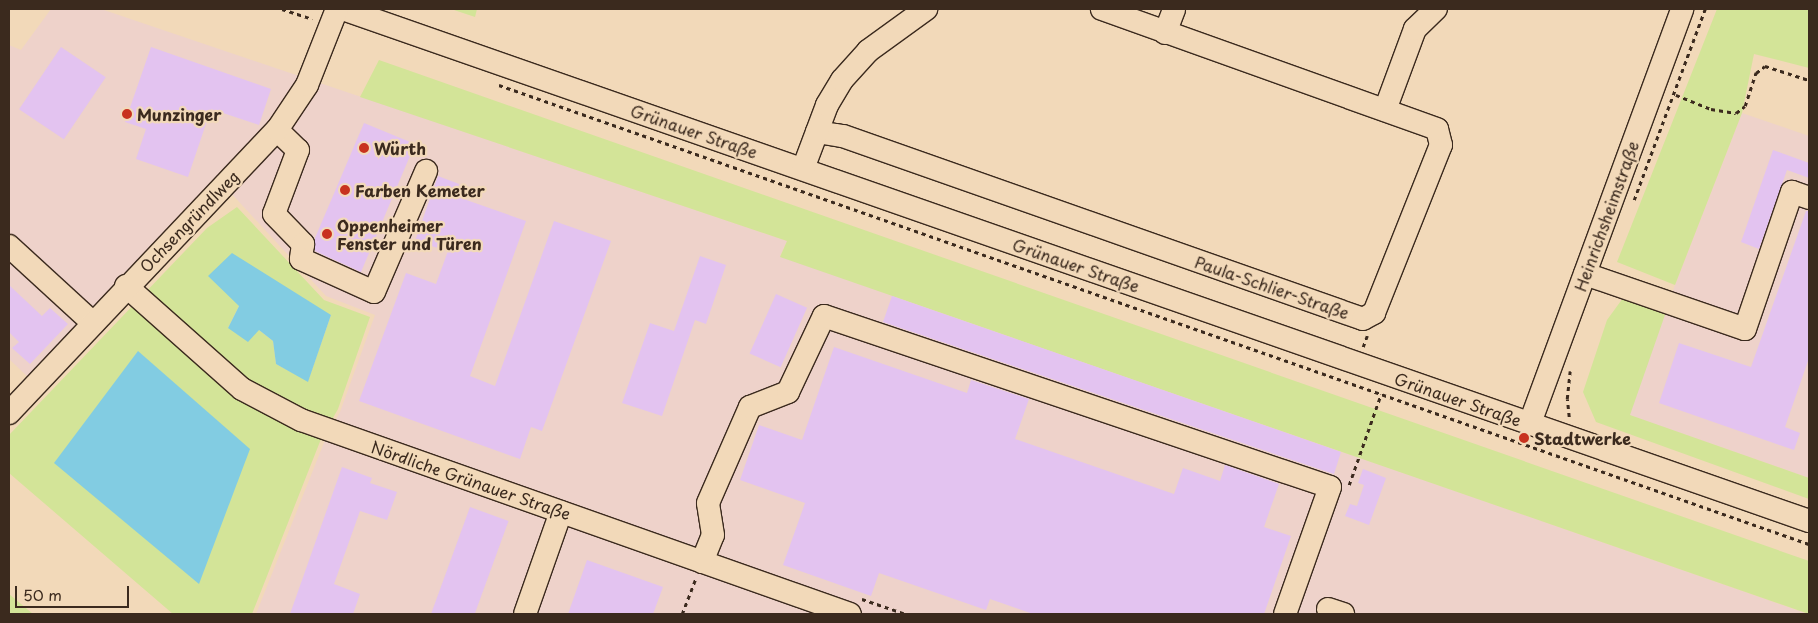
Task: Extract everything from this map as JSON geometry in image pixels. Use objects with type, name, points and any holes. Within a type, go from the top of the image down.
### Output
[{"type":"street","points":[[803,169],[817,132],[842,80],[868,50],[926,9]]},
{"type":"street","name":"Paula-Schlier-Straße","points":[[817,132],[843,136],[1363,319],[1374,313],[1441,145],[1436,129],[1164,34],[1102,9]]},
{"type":"street","points":[[1164,34],[1174,9]]},
{"type":"street","points":[[1385,110],[1415,29],[1436,9]]},
{"type":"street","name":"Heinrichsheimstraße","points":[[1530,423],[1682,9]]},
{"type":"street","name":"Ochsengründlweg","points":[[9,412],[126,286],[277,130],[307,85],[349,14]]},
{"type":"street","name":"Grünauer Straße","points":[[349,14],[803,169],[1809,521]]},
{"type":"street","points":[[277,130],[298,150],[274,214],[303,244],[301,259],[374,292],[426,171]]},
{"type":"street","points":[[1585,274],[1745,330],[1792,192],[1809,198]]},
{"type":"street","points":[[9,246],[92,322]]},
{"type":"street","name":"Nördliche Grünauer Straße","points":[[126,286],[242,389],[301,420],[702,562],[854,606]]},
{"type":"street","points":[[702,562],[713,535],[708,503],[750,407],[788,392],[824,316],[1330,487],[1285,614]]},
{"type":"street","points":[[526,614],[561,512]]},
{"type":"path","points":[[282,9],[349,14]]},
{"type":"path","points":[[1632,203],[1676,95],[1705,9]]},
{"type":"path","points":[[1676,95],[1711,109],[1736,113],[1745,106],[1756,73],[1765,66],[1809,80]]},
{"type":"path","points":[[497,84],[1809,544]]},
{"type":"path","points":[[1571,362],[1567,399],[1574,438]]},
{"type":"path","points":[[682,614],[702,562]]},
{"type":"path","points":[[854,606],[906,614]]},
{"type":"shaded area","points":[[51,9],[101,9],[787,241],[780,256],[1808,614],[256,614],[325,440],[340,412],[375,315],[326,296],[218,179],[30,379],[9,359],[9,45],[21,50]]},
{"type":"shaded area","points":[[1742,113],[1809,136],[1809,478],[1629,415],[1675,285]]},
{"type":"green space","points":[[451,9],[477,9],[475,17]]},
{"type":"green space","points":[[1717,9],[1809,9],[1809,68],[1754,54],[1742,113],[1675,285],[1617,262]]},
{"type":"green space","points":[[379,60],[1809,561],[1809,614],[780,257],[787,241],[360,97]]},
{"type":"green space","points":[[237,207],[324,300],[370,317],[338,409],[321,439],[252,614],[173,614],[9,473],[9,435],[207,228]],"holes":[[[239,306],[331,315],[308,381],[276,364],[273,341],[259,330],[228,328]]]},
{"type":"green space","points":[[1623,298],[1666,312],[1630,415],[1809,478],[1809,499],[1596,422],[1583,392],[1607,320]]},
{"type":"green space","points":[[9,594],[33,614],[9,614]]},
{"type":"water","points":[[232,253],[331,315],[308,382],[276,364],[273,341],[259,330],[248,342],[228,328],[239,306],[208,276]]},
{"type":"water","points":[[138,351],[250,449],[199,584],[54,463]]},
{"type":"building","points":[[61,47],[106,77],[64,139],[19,109]]},
{"type":"building","points":[[151,47],[271,89],[259,125],[211,109],[188,177],[136,159],[146,129],[125,122]]},
{"type":"building","points":[[364,123],[415,144],[361,272],[315,251],[315,238]]},
{"type":"building","points":[[1773,150],[1809,163],[1809,178],[1787,170],[1759,249],[1741,242]]},
{"type":"building","points":[[438,176],[459,184],[455,196],[526,221],[470,376],[495,386],[554,221],[611,241],[542,431],[531,427],[520,459],[359,401],[406,273],[436,284],[448,251],[415,241]]},
{"type":"building","points":[[1806,211],[1809,211],[1809,358],[1785,427],[1800,433],[1794,450],[1659,403],[1679,343],[1751,367]]},
{"type":"building","points":[[700,256],[726,265],[706,324],[695,320],[662,416],[622,403],[650,323],[674,331]]},
{"type":"building","points":[[9,285],[42,316],[50,308],[68,324],[30,364],[12,348],[19,342],[9,332]]},
{"type":"building","points":[[776,294],[807,308],[781,367],[750,353]]},
{"type":"building","points":[[892,296],[1341,452],[1334,474],[883,322]]},
{"type":"building","points":[[834,347],[967,393],[971,380],[1029,399],[1015,439],[1174,494],[1183,468],[1220,481],[1225,465],[1279,484],[1264,527],[1291,536],[1264,614],[1033,614],[990,599],[986,610],[879,573],[871,596],[783,565],[805,503],[740,480],[759,425],[802,440]]},
{"type":"building","points":[[342,467],[372,478],[370,483],[397,492],[387,520],[360,511],[334,584],[360,594],[353,614],[290,614]]},
{"type":"building","points":[[1363,469],[1386,478],[1369,525],[1345,516],[1350,504],[1357,506],[1364,485],[1358,483]]},
{"type":"building","points":[[470,507],[509,521],[475,614],[431,614]]},
{"type":"building","points":[[587,560],[663,587],[653,614],[568,614]]},
{"type":"place","name":"Munzinger","points":[[127,114]]},
{"type":"place","name":"Würth","points":[[364,148]]},
{"type":"place","name":"Farben Kemeter","points":[[345,190]]},
{"type":"place","name":"Oppenheimer Fenster und Türen","points":[[327,234]]},
{"type":"place","name":"Stadtwerke","points":[[1524,438]]}]
